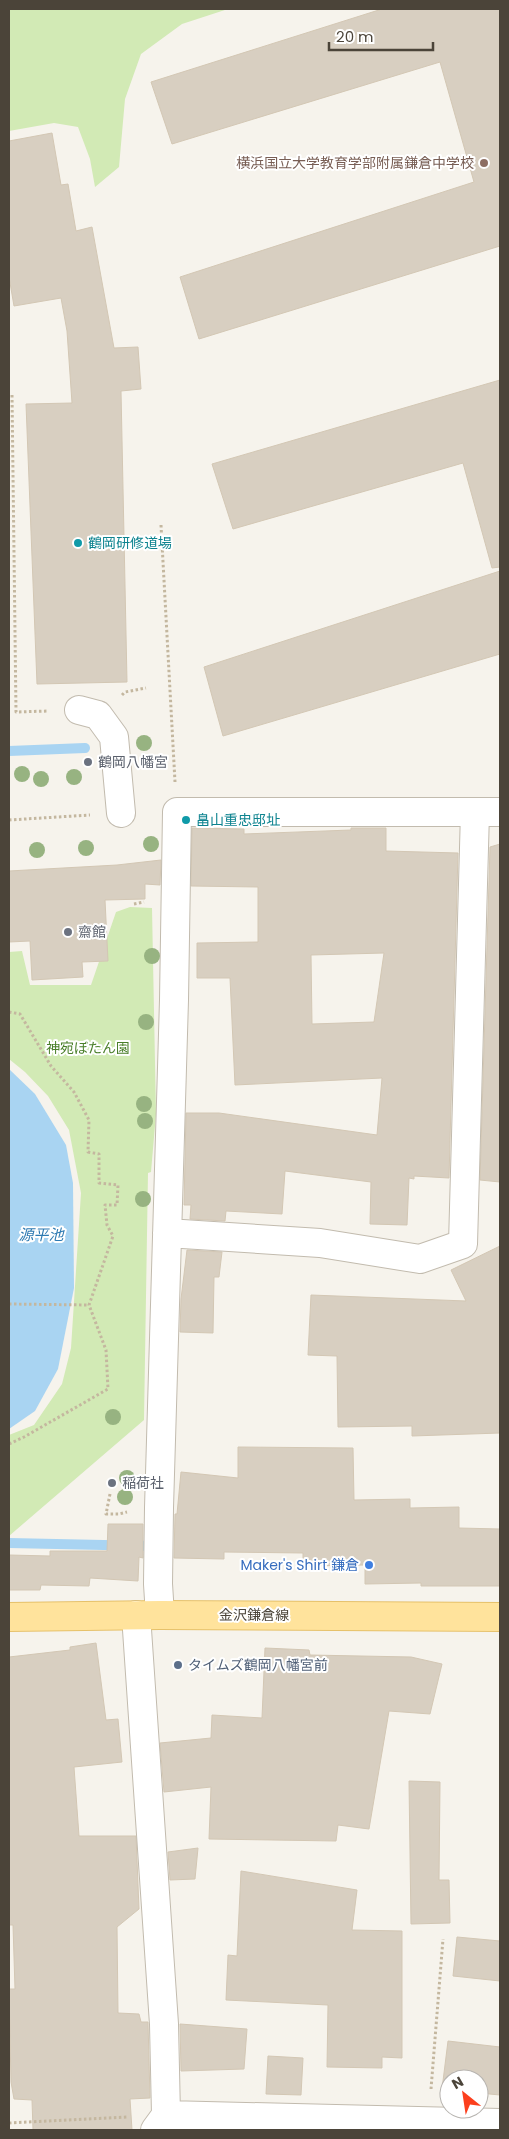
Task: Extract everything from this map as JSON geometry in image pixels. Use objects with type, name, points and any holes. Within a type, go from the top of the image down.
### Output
[{"type":"main road","name":"金沢鎌倉線","points":[[9,1617],[148,1615],[500,1617]]},
{"type":"street","points":[[79,710],[98,714],[114,737],[121,813]]},
{"type":"street","points":[[167,1232],[320,1243],[420,1259],[463,1244],[488,812],[176,812],[158,1574],[148,1615],[164,2024],[161,2122],[301,2124],[429,2120],[500,2122]]},
{"type":"path","points":[[12,395],[16,712],[79,710]]},
{"type":"path","points":[[161,525],[176,812]]},
{"type":"path","points":[[9,1012],[20,1014],[51,1066],[74,1092],[89,1120],[88,1152],[99,1154],[99,1183],[118,1185],[117,1205],[105,1205],[107,1225],[113,1236],[89,1305],[106,1350],[108,1389],[9,1444]]},
{"type":"path","points":[[9,1304],[89,1305]]},
{"type":"path","points":[[429,2120],[443,1939]]},
{"type":"path","points":[[9,2124],[161,2122]]},
{"type":"green space","points":[[9,9],[228,9],[182,24],[141,54],[125,99],[119,167],[95,187],[90,159],[78,127],[54,123],[9,131]]},
{"type":"green space","name":"神宛ぼたん園","points":[[130,907],[152,908],[156,1114],[151,1172],[148,1173],[144,1420],[9,1536],[9,1435],[34,1425],[62,1384],[71,1348],[81,1193],[69,1130],[48,1096],[25,1072],[9,1059],[9,952],[22,951],[30,985],[91,985],[116,912]]},
{"type":"water","name":"源平池","points":[[9,1069],[35,1094],[66,1145],[73,1183],[74,1288],[58,1369],[35,1411],[9,1429]]},
{"type":"building","name":"横浜国立大学教育学部附属鎌倉中学校","points":[[382,9],[500,9],[500,246],[199,339],[180,277],[474,182],[440,62],[172,144],[151,82]]},
{"type":"building","points":[[52,133],[61,185],[68,184],[76,231],[92,227],[114,348],[138,347],[141,389],[121,391],[127,682],[37,684],[26,404],[72,403],[67,331],[61,298],[14,306],[9,277],[9,141]]},
{"type":"building","points":[[500,380],[500,567],[492,568],[463,463],[233,529],[212,464]]},
{"type":"building","points":[[500,571],[500,654],[223,736],[204,667]]},
{"type":"building","points":[[192,828],[244,829],[244,834],[386,828],[386,851],[458,853],[449,1178],[414,1176],[414,1179],[409,1178],[407,1225],[370,1224],[371,1182],[285,1171],[282,1214],[226,1211],[225,1221],[190,1219],[191,1205],[184,1205],[186,1113],[219,1113],[377,1135],[382,1078],[235,1085],[230,978],[197,978],[197,943],[258,942],[258,887],[191,886]],"holes":[[[384,953],[374,1022],[312,1024],[311,955]]]},
{"type":"building","points":[[500,844],[500,1182],[480,1180],[490,847]]},
{"type":"building","name":"齋館","points":[[161,860],[160,885],[145,884],[145,899],[105,900],[108,961],[82,962],[83,977],[32,980],[30,941],[9,942],[9,871],[117,865]]},
{"type":"building","points":[[500,1246],[500,1433],[412,1436],[412,1426],[338,1427],[337,1356],[308,1355],[311,1295],[466,1301],[451,1270]]},
{"type":"building","points":[[187,1250],[222,1252],[219,1277],[214,1277],[213,1333],[180,1332],[181,1299]]},
{"type":"building","points":[[238,1447],[353,1448],[354,1500],[410,1499],[410,1508],[459,1507],[459,1528],[500,1529],[500,1586],[421,1586],[421,1583],[365,1584],[365,1565],[303,1566],[303,1553],[224,1552],[224,1559],[174,1558],[175,1514],[177,1514],[181,1472],[238,1478]]},
{"type":"building","points":[[108,1524],[143,1524],[143,1558],[139,1557],[138,1581],[90,1578],[89,1586],[41,1585],[40,1590],[9,1590],[9,1555],[50,1556],[50,1551],[107,1551]]},
{"type":"building","points":[[96,1643],[106,1720],[118,1719],[122,1762],[74,1767],[79,1836],[136,1836],[139,1909],[117,1927],[118,2013],[139,2014],[141,2022],[148,2022],[150,2098],[130,2099],[132,2130],[33,2130],[32,2100],[14,2099],[11,2082],[9,1989],[15,1989],[13,1925],[9,1925],[9,1657],[70,1650],[70,1647]]},
{"type":"building","points":[[265,1648],[309,1650],[310,1655],[411,1657],[442,1664],[430,1714],[389,1711],[369,1829],[338,1825],[336,1841],[209,1839],[211,1787],[164,1792],[160,1743],[211,1738],[212,1715],[262,1718]]},
{"type":"building","points":[[409,1781],[440,1782],[439,1880],[449,1880],[450,1923],[411,1924]]},
{"type":"building","points":[[198,1848],[195,1879],[170,1880],[168,1852]]},
{"type":"building","points":[[241,1871],[357,1890],[352,1930],[402,1931],[402,2058],[382,2057],[382,2068],[327,2067],[328,2005],[226,2000],[228,1955],[237,1956]]},
{"type":"building","points":[[457,1937],[500,1941],[500,1981],[453,1976]]},
{"type":"building","points":[[180,2024],[247,2029],[244,2069],[181,2071]]},
{"type":"building","points":[[448,2041],[500,2047],[500,2095],[489,2094],[489,2069],[444,2069]]},
{"type":"building","points":[[268,2056],[303,2058],[301,2095],[266,2094]]},
{"type":"waterway","points":[[9,751],[85,748]]},
{"type":"waterway","points":[[9,1543],[151,1546]]},
{"type":"place","name":"横浜国立大学教育学部附属鎌倉中学校","points":[[484,163]]},
{"type":"place","name":"鶴岡研修道場","points":[[78,543]]},
{"type":"place","name":"鶴岡八幡宮","points":[[88,762]]},
{"type":"place","name":"畠山重忠邸址","points":[[186,820]]},
{"type":"place","name":"齋館","points":[[68,932]]},
{"type":"place","name":"稲荷社","points":[[112,1483]]},
{"type":"place","name":"Maker's Shirt 鎌倉","points":[[369,1565]]},
{"type":"place","name":"タイムズ鶴岡八幡宮前","points":[[178,1665]]}]
